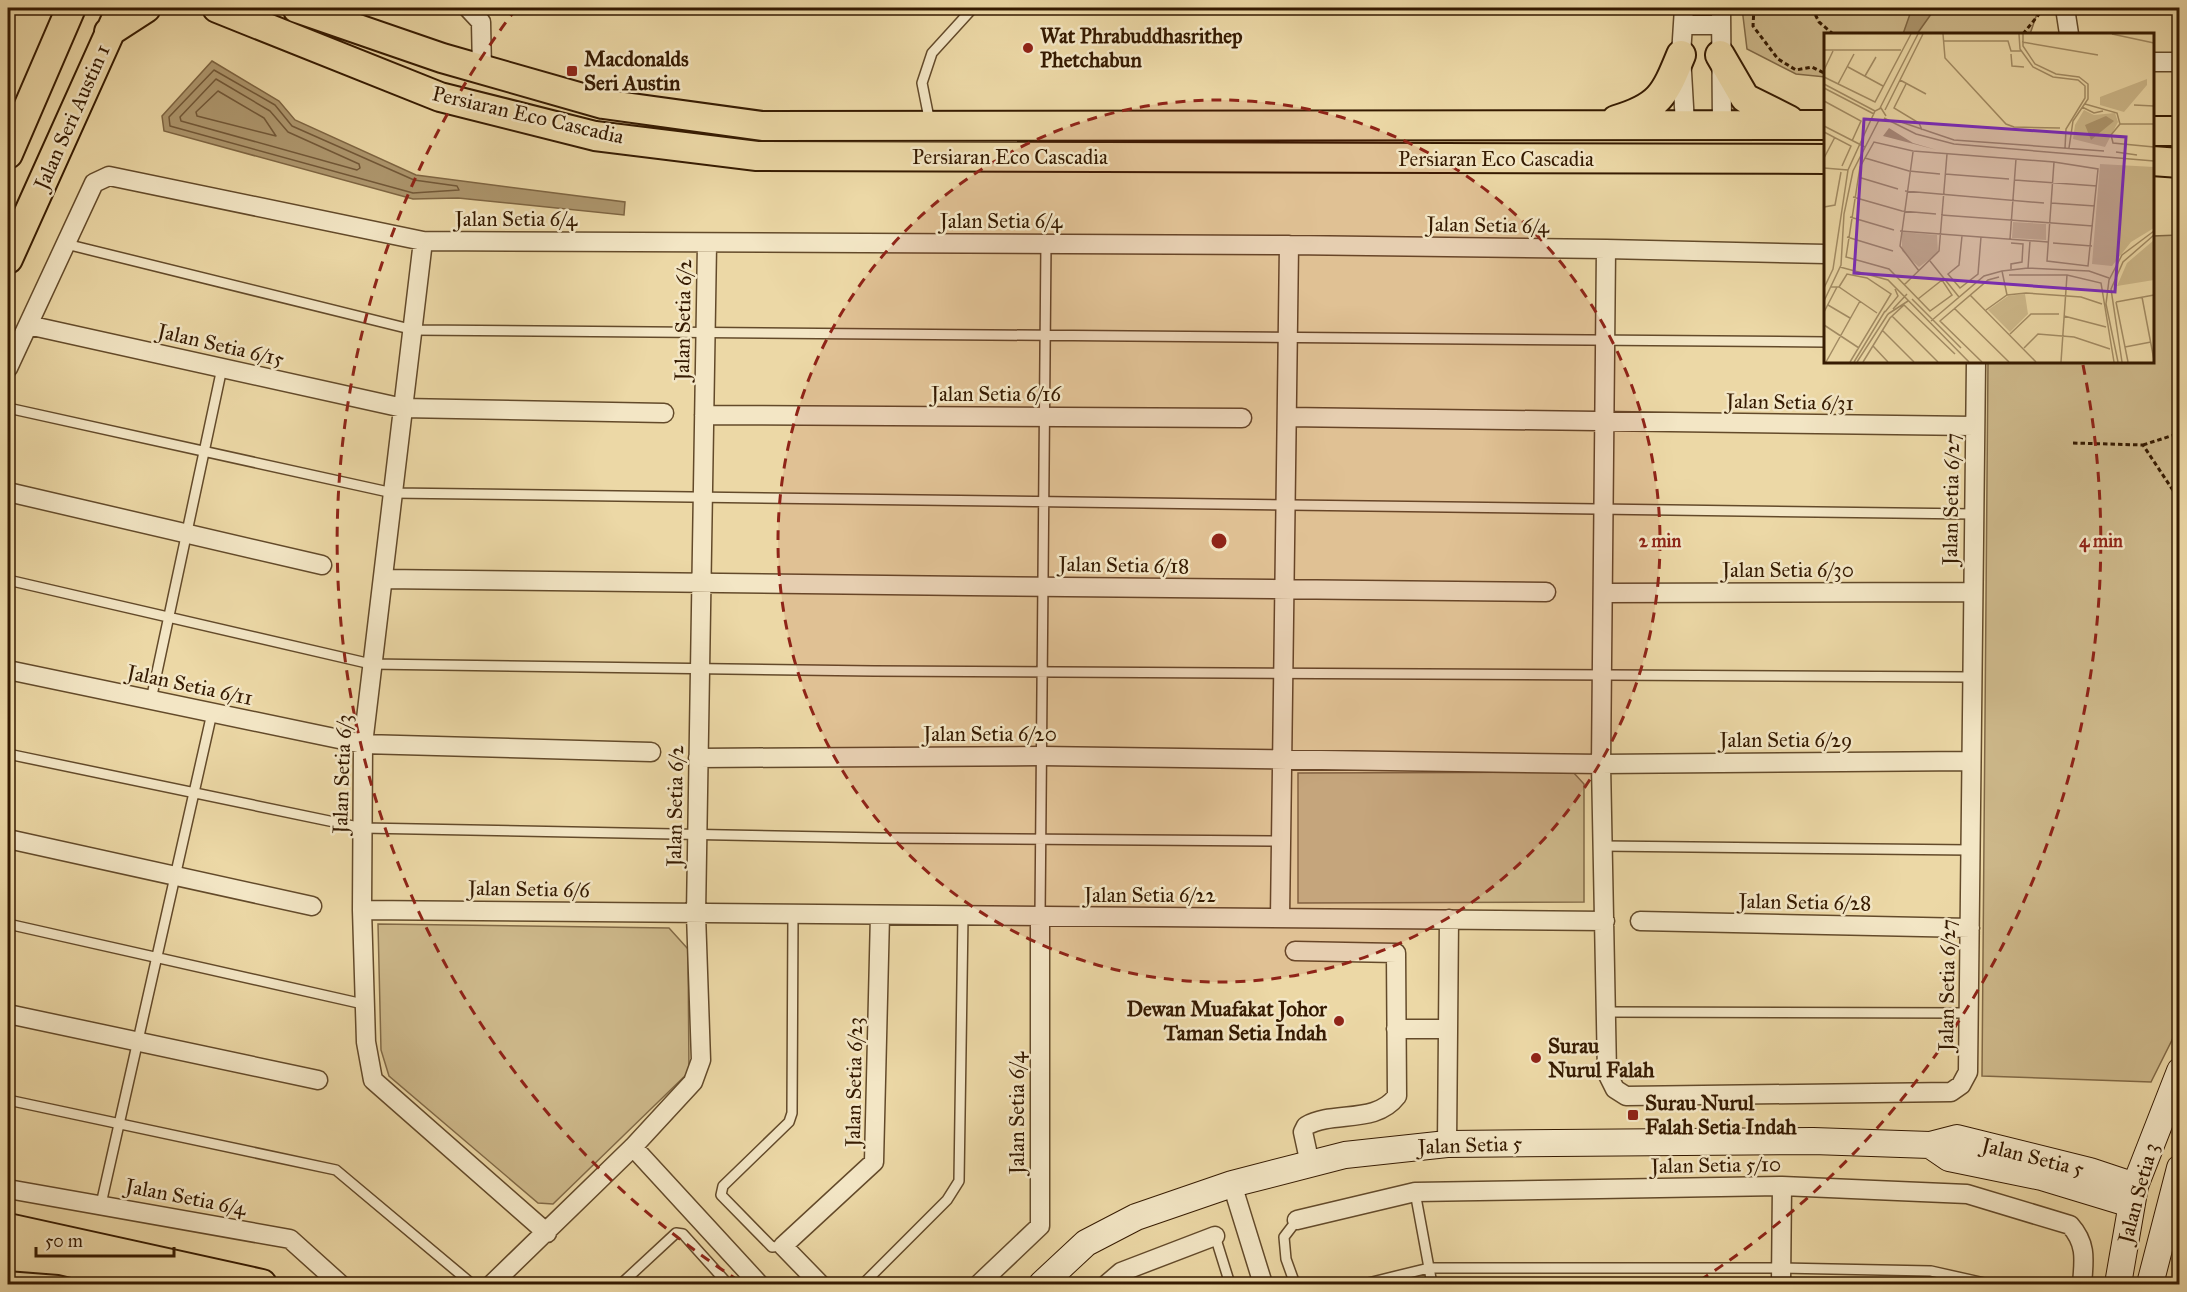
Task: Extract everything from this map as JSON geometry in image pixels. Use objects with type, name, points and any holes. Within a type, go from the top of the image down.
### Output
[{"type":"main road","points":[[115,20],[146,8]]},
{"type":"main road","name":"Persiaran Eco Cascadia","points":[[217,8],[440,97],[595,136],[757,156],[1824,159]]},
{"type":"main road","name":"Persiaran Eco Cascadia","points":[[297,8],[482,70],[603,104],[762,126],[1603,123],[1702,128],[1814,125]]},
{"type":"main road","name":"Jalan Seri Austin 1","points":[[8,154],[69,10]]},
{"type":"main road","name":"Jalan Seri Austin 1","points":[[11,243],[115,20]]},
{"type":"main road","points":[[1603,123],[1651,105],[1665,94],[1681,55]]},
{"type":"main road","points":[[1720,55],[1745,98],[1772,113],[1814,125]]},
{"type":"main road","points":[[1632,159],[1664,156],[1702,128],[1725,153],[1756,160]]},
{"type":"main road","points":[[2154,131],[2180,131]]},
{"type":"main road","points":[[2154,161],[2180,163]]},
{"type":"main road","points":[[8,1228],[262,1284]]},
{"type":"main road","points":[[8,1256],[60,1260],[161,1284]]},
{"type":"street","points":[[468,8],[481,22],[482,70]]},
{"type":"street","points":[[2065,8],[2068,33]]},
{"type":"street","points":[[1684,16],[1721,16],[1720,55],[1702,128],[1681,55],[1684,16]]},
{"type":"street","points":[[2154,62],[2180,62]]},
{"type":"street","name":"Jalan Setia 6/4","points":[[8,368],[94,183],[109,176],[423,241],[707,244],[1046,243],[1606,249]]},
{"type":"street","name":"Jalan Setia 6/3","points":[[423,241],[363,744],[363,1004],[374,1080],[547,1233]]},
{"type":"street","name":"Jalan Setia 6/2","points":[[492,1284],[633,1148],[693,1082],[701,1060],[696,914],[707,244]]},
{"type":"street","points":[[1280,918],[1289,245]]},
{"type":"street","points":[[1601,764],[1606,249],[1824,254]]},
{"type":"street","name":"Jalan Setia 6/15","points":[[28,325],[403,408],[664,414]]},
{"type":"street","name":"Jalan Setia 6/27","points":[[1601,764],[1608,1073],[1615,1089],[1626,1096],[1951,1092],[1962,1085],[1968,1072],[1976,363]]},
{"type":"street","name":"Jalan Setia 6/16","points":[[704,415],[1242,418]]},
{"type":"street","name":"Jalan Setia 6/31","points":[[1287,417],[1974,426]]},
{"type":"street","points":[[8,492],[322,566]]},
{"type":"street","name":"Jalan Setia 6/18","points":[[383,579],[701,580],[1285,591],[1546,592]]},
{"type":"street","name":"Jalan Setia 6/30","points":[[1604,593],[1972,592]]},
{"type":"street","name":"Jalan Setia 6/11","points":[[8,670],[363,744],[651,752]]},
{"type":"street","name":"Jalan Setia 6/20","points":[[698,758],[1041,756],[1283,762],[1601,764]]},
{"type":"street","name":"Jalan Setia 6/29","points":[[1601,764],[1971,761]]},
{"type":"street","points":[[8,839],[312,906]]},
{"type":"street","name":"Jalan Setia 6/6","points":[[362,910],[696,914]]},
{"type":"street","name":"Jalan Setia 6/22","points":[[696,914],[1605,921]]},
{"type":"street","name":"Jalan Setia 6/23","points":[[783,1246],[874,1162],[880,915]]},
{"type":"street","name":"Jalan Setia 6/4","points":[[979,1284],[1040,1226],[1040,916]]},
{"type":"street","points":[[1447,1144],[1449,919]]},
{"type":"street","name":"Jalan Setia 6/28","points":[[1640,921],[1970,928]]},
{"type":"street","points":[[1295,951],[1396,953],[1397,1096],[1390,1105],[1371,1113],[1306,1126],[1303,1132],[1310,1164]]},
{"type":"street","points":[[8,1014],[318,1080]]},
{"type":"street","points":[[1396,1029],[1447,1029]]},
{"type":"street","name":"Jalan Setia 3","points":[[2120,1272],[2137,1196],[2156,1128],[2180,1071]]},
{"type":"street","points":[[2120,1272],[2110,1220],[2090,1181],[2104,1169],[2128,1157],[2141,1147],[2156,1128]]},
{"type":"street","name":"Jalan Setia 5","points":[[1042,1284],[1086,1243],[1136,1217],[1232,1184],[1345,1155],[1447,1144],[1745,1141],[1930,1145],[1958,1138],[2137,1196]]},
{"type":"street","points":[[633,1148],[759,1284]]},
{"type":"street","points":[[2151,1280],[2154,1231],[2137,1196],[2180,1152]]},
{"type":"street","name":"Jalan Setia 3","points":[[2151,1280],[2180,1168]]},
{"type":"street","points":[[1232,1184],[1263,1284]]},
{"type":"street","points":[[1781,1276],[1782,1186]]},
{"type":"street","name":"Jalan Setia 5/10","points":[[1297,1220],[1414,1191],[1782,1186],[1967,1194],[2070,1226],[2079,1236],[2085,1249],[2082,1284]]},
{"type":"street","name":"Jalan Setia 6/4","points":[[8,1189],[290,1239],[340,1284]]},
{"type":"street","points":[[1107,1284],[1121,1272],[1215,1236]]},
{"type":"street","points":[[783,1246],[820,1284]]},
{"type":"lane","points":[[930,125],[922,83],[932,53],[973,8]]},
{"type":"lane","points":[[1040,916],[1046,243]]},
{"type":"lane","points":[[66,244],[414,330],[1824,342]]},
{"type":"lane","points":[[151,700],[222,368]]},
{"type":"lane","points":[[8,408],[393,493],[1286,506],[1604,507],[1973,514]]},
{"type":"lane","points":[[8,580],[371,664],[1284,675],[1972,677]]},
{"type":"lane","points":[[101,1204],[212,712]]},
{"type":"lane","points":[[8,754],[363,828],[1041,840],[1281,841]]},
{"type":"lane","points":[[1603,846],[1970,850]]},
{"type":"lane","points":[[783,1246],[772,1247],[721,1195],[723,1186],[789,1122],[792,1113],[793,914]]},
{"type":"lane","points":[[863,1284],[947,1200],[959,1181],[963,916]]},
{"type":"lane","points":[[8,924],[363,1004]]},
{"type":"lane","points":[[1607,1012],[1969,1013]]},
{"type":"lane","points":[[8,1100],[336,1170],[472,1284]]},
{"type":"lane","points":[[1414,1191],[1432,1284]]},
{"type":"lane","points":[[1295,1284],[1286,1258],[1284,1237],[1297,1220]]},
{"type":"lane","points":[[621,1284],[676,1233],[683,1234],[728,1284]]},
{"type":"lane","points":[[1215,1236],[1230,1284]]},
{"type":"lane","points":[[1364,1284],[1429,1268],[1781,1276],[1931,1271],[1989,1284]]},
{"type":"path","points":[[1754,8],[1753,26],[1778,59],[1796,70],[1812,67],[1824,73]]},
{"type":"path","points":[[1812,8],[1819,22],[1832,33]]},
{"type":"path","points":[[2024,33],[2044,8]]},
{"type":"path","points":[[2073,443],[2143,445],[2180,433]]},
{"type":"path","points":[[2143,445],[2180,501]]},
{"type":"shaded area","points":[[1742,8],[2039,8],[2030,33],[1824,33],[1824,77],[1796,74],[1747,49]]},
{"type":"shaded area","points":[[2179,235],[2179,1026],[2151,1082],[1982,1076],[1988,363],[2154,363],[2154,236]]},
{"type":"shaded area","points":[[1573,772],[1584,784],[1584,902],[1298,903],[1298,773]]},
{"type":"shaded area","points":[[378,924],[669,928],[688,949],[689,1072],[553,1204],[538,1203],[389,1076],[381,1050]]},
{"type":"water","points":[[1905,8],[1943,8],[1934,10],[1918,33],[1903,33],[1910,14]]},
{"type":"water","points":[[212,61],[279,101],[295,120],[416,175],[625,202],[624,215],[458,198],[413,199],[164,131],[162,116]]},
{"type":"place","name":"Wat Phrabuddhasrithep Phetchabun","points":[[1028,48]]},
{"type":"place","name":"Macdonalds Seri Austin","points":[[572,71]]},
{"type":"place","name":"Dewan Muafakat Johor Taman Setia Indah","points":[[1339,1021]]},
{"type":"place","name":"Surau Nurul Falah","points":[[1536,1058]]},
{"type":"place","name":"Surau Nurul Falah Setia Indah","points":[[1633,1115]]}]
